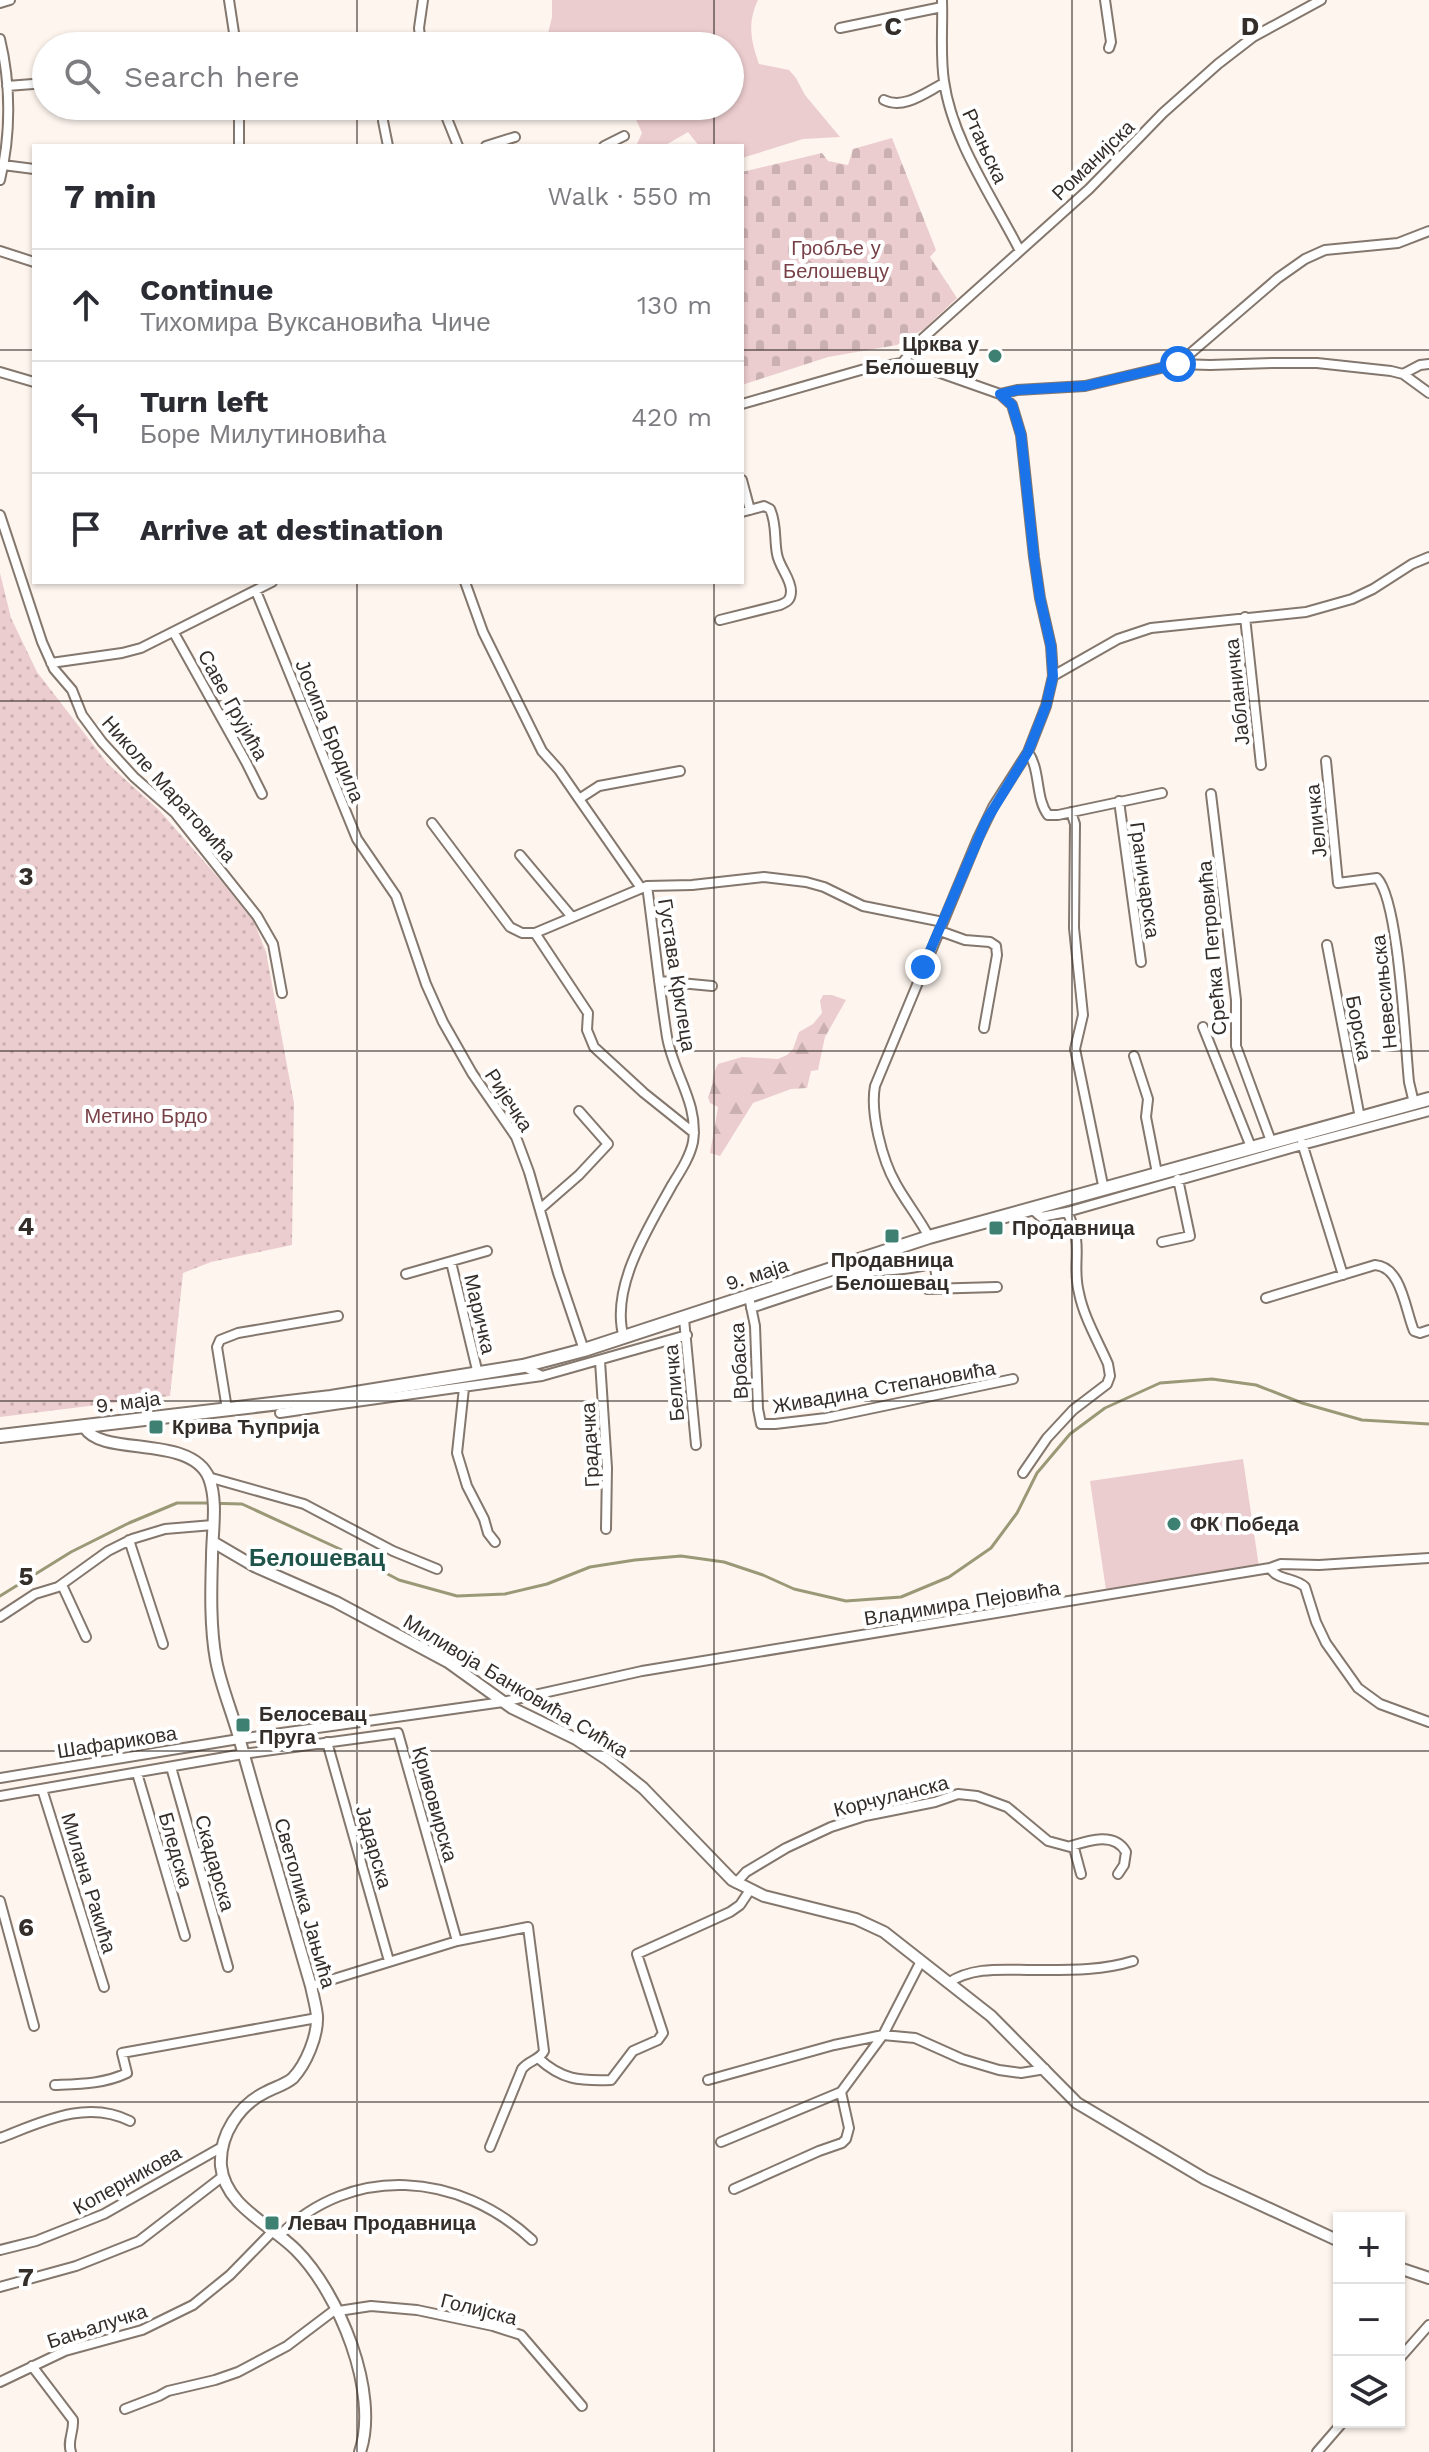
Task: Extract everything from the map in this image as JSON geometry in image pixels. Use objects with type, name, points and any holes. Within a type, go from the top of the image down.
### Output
[{"type":"main road","name":"9. маја","points":[[0,1436],[227,1409],[328,1402],[523,1366],[750,1302],[929,1237],[1157,1173],[1177,1175],[1251,1147],[1271,1141],[1301,1140],[1360,1118],[1429,1099]]},
{"type":"street","points":[[0,3],[10,0]]},
{"type":"street","points":[[229,0],[234,32]]},
{"type":"street","points":[[420,32],[423,0]]},
{"type":"street","points":[[1105,0],[1111,42],[1109,48]]},
{"type":"street","name":"Романијска","points":[[902,363],[922,339],[1089,189],[1163,113],[1218,64],[1253,37],[1321,0]]},
{"type":"street","points":[[840,28],[942,4]]},
{"type":"street","name":"Ртањска","points":[[942,4],[944,83],[960,136],[1020,251]]},
{"type":"street","points":[[0,39],[7,86],[7,129],[0,180]]},
{"type":"street","points":[[884,100],[891,104],[903,103],[944,83]]},
{"type":"street","points":[[7,86],[32,84]]},
{"type":"street","points":[[239,120],[239,144]]},
{"type":"street","points":[[448,120],[457,144]]},
{"type":"street","points":[[383,121],[388,144]]},
{"type":"street","points":[[608,144],[624,136]]},
{"type":"street","points":[[492,144],[515,137]]},
{"type":"street","points":[[3,165],[32,169]]},
{"type":"street","points":[[1178,364],[1278,278],[1305,259],[1325,250],[1398,243],[1429,231]]},
{"type":"street","points":[[0,251],[32,261]]},
{"type":"street","points":[[744,403],[871,367],[902,363],[1000,394],[1012,405],[1021,435],[1034,557],[1051,646],[1053,676],[1046,706],[1028,752],[986,821],[877,1079],[873,1101],[889,1171],[929,1237]]},
{"type":"street","points":[[1000,394],[1085,386],[1178,364],[1317,363],[1403,374],[1429,393]]},
{"type":"street","points":[[1403,374],[1429,364]]},
{"type":"street","points":[[0,372],[32,381]]},
{"type":"street","points":[[720,620],[780,605],[791,597],[790,585],[777,555],[773,513],[764,506],[746,511]]},
{"type":"street","name":"Николе Маратовића","points":[[0,515],[51,663],[72,690],[82,715],[102,742],[134,777],[175,813],[252,908],[272,939],[282,993]]},
{"type":"street","points":[[1053,676],[1102,647],[1138,632],[1306,612],[1352,599],[1429,557]]},
{"type":"street","points":[[51,663],[133,651],[268,584]]},
{"type":"street","points":[[466,584],[483,632],[542,751],[644,887]]},
{"type":"street","name":"Јосипа Бродила","points":[[256,591],[357,839],[383,878]]},
{"type":"street","name":"Јабланичка","points":[[1245,617],[1261,765]]},
{"type":"street","name":"Саве Грујића","points":[[174,633],[262,794]]},
{"type":"street","points":[[1028,752],[1034,762],[1043,807],[1052,816],[1162,793]]},
{"type":"street","name":"Јеличка","points":[[1326,761],[1338,883],[1374,877],[1380,880]]},
{"type":"street","points":[[579,799],[599,786],[680,771]]},
{"type":"street","name":"Срећка Петровића","points":[[1211,794],[1236,1000],[1236,1046],[1271,1141]]},
{"type":"street","name":"Граничарска","points":[[1119,801],[1141,962]]},
{"type":"street","points":[[1071,812],[1075,824],[1074,928],[1083,1015],[1075,1049],[1104,1190]]},
{"type":"street","points":[[432,823],[510,927],[522,933],[535,933],[644,887],[764,877],[787,878],[824,887],[863,906],[942,926],[965,940],[990,942],[996,946],[997,955],[984,1028]]},
{"type":"street","points":[[520,855],[572,917]]},
{"type":"street","name":"Ријечка","points":[[383,878],[396,896],[426,984],[443,1022],[472,1073],[516,1137],[584,1350]]},
{"type":"street","name":"Невесињска","points":[[1380,880],[1388,899],[1396,942],[1409,1082],[1414,1103]]},
{"type":"street","name":"Густава Крклеца","points":[[624,1338],[620,1319],[629,1273],[642,1240],[689,1156],[694,1133],[692,1106],[669,1045],[644,887]]},
{"type":"street","points":[[535,933],[588,1013],[587,1030],[594,1047],[694,1133]]},
{"type":"street","name":"Борска","points":[[1327,945],[1360,1118]]},
{"type":"street","points":[[659,981],[712,986]]},
{"type":"street","points":[[1203,1027],[1251,1147]]},
{"type":"street","points":[[1134,1056],[1148,1099],[1146,1117],[1157,1173]]},
{"type":"street","points":[[540,1209],[608,1144],[579,1111]]},
{"type":"street","points":[[1033,1210],[1041,1217],[1067,1212],[1177,1175],[1301,1140],[1429,1111]]},
{"type":"street","points":[[1301,1140],[1343,1275]]},
{"type":"street","points":[[1162,1242],[1190,1236],[1177,1175]]},
{"type":"street","points":[[1023,1473],[1047,1438],[1073,1410],[1107,1384],[1110,1376],[1108,1364],[1078,1293],[1078,1241],[1067,1212]]},
{"type":"street","name":"Маричка","points":[[406,1274],[487,1251]]},
{"type":"street","name":"Маричка","points":[[451,1262],[478,1374]]},
{"type":"street","points":[[750,1302],[853,1274],[906,1271],[930,1264],[935,1267],[938,1287]]},
{"type":"street","points":[[1266,1298],[1375,1265],[1392,1272],[1414,1331],[1429,1330]]},
{"type":"street","points":[[927,1289],[997,1287]]},
{"type":"street","name":"Врбаска","points":[[750,1302],[755,1326],[761,1424]]},
{"type":"street","points":[[227,1409],[217,1347],[220,1340],[238,1333],[338,1316]]},
{"type":"street","name":"Беличка","points":[[684,1319],[696,1445]]},
{"type":"street","points":[[280,1413],[328,1402],[464,1388],[542,1376],[687,1335]]},
{"type":"street","name":"Градачка","points":[[600,1361],[608,1483],[606,1529]]},
{"type":"street","points":[[523,1366],[542,1376]]},
{"type":"street","name":"Живадина Степановића","points":[[761,1424],[826,1418],[1013,1379]]},
{"type":"street","points":[[464,1388],[457,1453],[467,1486],[495,1542]]},
{"type":"street","points":[[85,1428],[89,1434],[107,1440],[185,1456],[204,1470],[208,1477],[304,1504],[393,1551],[437,1569]]},
{"type":"street","name":"Светолика Јањића","points":[[208,1477],[212,1495],[217,1662],[311,1986],[317,2018],[316,2030],[303,2063],[292,2079],[264,2092],[242,2109],[227,2133],[222,2147],[222,2177]]},
{"type":"street","points":[[0,1617],[35,1594],[62,1585],[108,1551],[129,1540],[165,1529],[213,1522]]},
{"type":"street","points":[[129,1540],[163,1644]]},
{"type":"street","name":"Миливоја Банковића Сићка","points":[[213,1542],[279,1578],[336,1602],[448,1662],[503,1702],[576,1739],[643,1788],[736,1883],[783,1902],[856,1919],[884,1932],[991,2016],[1077,2103],[1205,2179],[1333,2238]]},
{"type":"street","points":[[212,1568],[221,1558],[237,1556]]},
{"type":"street","name":"Владимира Пејовића","points":[[239,1739],[503,1702],[642,1671],[1281,1564],[1343,1564],[1429,1558]]},
{"type":"street","points":[[1270,1568],[1273,1573],[1302,1583],[1305,1587],[1326,1643],[1358,1688],[1380,1704],[1429,1722]]},
{"type":"street","points":[[62,1585],[86,1637]]},
{"type":"street","name":"Кривовирска","points":[[0,1796],[243,1754],[398,1733],[457,1941]]},
{"type":"street","name":"Шафарикова","points":[[0,1778],[239,1739]]},
{"type":"street","name":"Јадарска","points":[[327,1742],[389,1961]]},
{"type":"street","name":"Скадарска","points":[[171,1767],[228,1967]]},
{"type":"street","name":"Бледска","points":[[137,1773],[185,1936]]},
{"type":"street","name":"Милана Ракића","points":[[42,1789],[104,1987]]},
{"type":"street","name":"Корчуланска","points":[[736,1883],[746,1872],[786,1848],[831,1827],[958,1794],[977,1796],[1007,1807],[1043,1839],[1071,1846]]},
{"type":"street","points":[[1071,1846],[1092,1840],[1118,1842],[1126,1852],[1124,1865],[1118,1874]]},
{"type":"street","points":[[1071,1846],[1076,1849],[1081,1874]]},
{"type":"street","points":[[538,2058],[559,2074],[574,2079],[611,2080],[633,2051],[658,2040],[663,2033],[637,1954],[730,1912],[740,1905],[750,1890]]},
{"type":"street","points":[[0,1901],[34,2026]]},
{"type":"street","points":[[311,1986],[457,1941],[528,1927],[544,2051],[522,2069],[490,2147]]},
{"type":"street","points":[[721,2142],[841,2092],[883,2035],[921,1961]]},
{"type":"street","points":[[948,1983],[967,1974],[1000,1968],[1106,1968],[1133,1961]]},
{"type":"street","points":[[55,2085],[96,2083],[127,2073],[122,2053],[317,2018]]},
{"type":"street","points":[[708,2080],[834,2045],[883,2035],[915,2038],[962,2059],[999,2070],[1021,2073],[1046,2069]]},
{"type":"street","points":[[734,2189],[842,2143],[849,2128],[841,2092]]},
{"type":"street","points":[[0,2138],[46,2121],[96,2110],[130,2121]]},
{"type":"street","name":"Коперникова","points":[[0,2250],[36,2241],[104,2214],[222,2147]]},
{"type":"street","points":[[0,2287],[76,2266],[139,2241],[222,2177],[238,2202],[301,2255],[338,2310],[364,2387],[366,2428],[360,2452]]},
{"type":"street","name":"Бањалучка","points":[[0,2382],[65,2351],[142,2330],[193,2305],[276,2234],[309,2211],[365,2188],[393,2185],[429,2187],[478,2202],[508,2219],[532,2240]]},
{"type":"street","points":[[1405,2270],[1429,2278]]},
{"type":"street","name":"Голијска","points":[[338,2310],[371,2306],[400,2307],[515,2332],[521,2335],[582,2406]]},
{"type":"street","points":[[125,2409],[168,2391],[238,2372],[287,2346],[338,2310]]},
{"type":"street","points":[[1402,2356],[1429,2325]]},
{"type":"street","points":[[32,2366],[73,2420],[69,2443],[71,2452]]},
{"type":"street","points":[[1317,2452],[1338,2428]]},
{"type":"green space","points":[[552,0],[758,0],[752,16],[751,32],[759,64],[789,70],[805,95],[840,137],[803,139],[744,157],[744,144],[697,144],[688,132],[667,144],[637,144],[642,133],[636,120],[744,120],[744,32],[548,32]]},
{"type":"green space","name":"Гробље у Белошевцу","points":[[892,138],[936,250],[930,257],[957,298],[924,329],[897,345],[828,357],[744,384],[744,172],[822,153],[828,161],[848,165],[853,149]]},
{"type":"green space","name":"Метино Брдо","points":[[0,573],[11,618],[37,672],[108,764],[159,810],[254,922],[266,952],[294,1103],[292,1245],[211,1262],[183,1273],[170,1396],[0,1417]]},
{"type":"green space","points":[[823,995],[846,1000],[825,1037],[818,1070],[811,1071],[807,1088],[791,1089],[753,1103],[720,1156],[710,1153],[718,1107],[710,1103],[708,1097],[718,1064],[742,1057],[778,1059],[787,1055],[793,1049],[799,1032],[813,1024],[822,1013],[820,1001]]},
{"type":"green space","name":"ФК Победа","points":[[1243,1459],[1259,1567],[1106,1590],[1090,1481]]},
{"type":"waterway","points":[[0,1596],[71,1552],[129,1523],[177,1503],[204,1503],[242,1504],[399,1580],[457,1596],[505,1594],[547,1584],[590,1567],[681,1556],[724,1562],[794,1589],[846,1601],[901,1597],[949,1577],[991,1548],[1017,1513],[1037,1473],[1070,1434],[1105,1408],[1160,1383],[1212,1379],[1256,1385],[1302,1403],[1362,1420],[1429,1424]]},
{"type":"place","name":"Црква у Белошевцу","points":[[995,356]]},
{"type":"place","name":"Продавница","points":[[996,1228]]},
{"type":"place","name":"Продавница Белошевац","points":[[892,1236]]},
{"type":"place","name":"Крива Ћуприја","points":[[156,1427]]},
{"type":"place","name":"ФК Победа","points":[[1174,1524]]},
{"type":"place","name":"Белосевац Пруга","points":[[243,1725]]},
{"type":"place","name":"Левач Продавница","points":[[272,2223]]},
{"type":"district","name":"Белошевац","points":[[317,1558]]},
{"type":"route","points":[[923,967],[986,821],[1028,752],[1046,706],[1053,676],[1051,646],[1034,557],[1021,435],[1012,405],[1000,394],[1085,386],[1178,364]]}]
